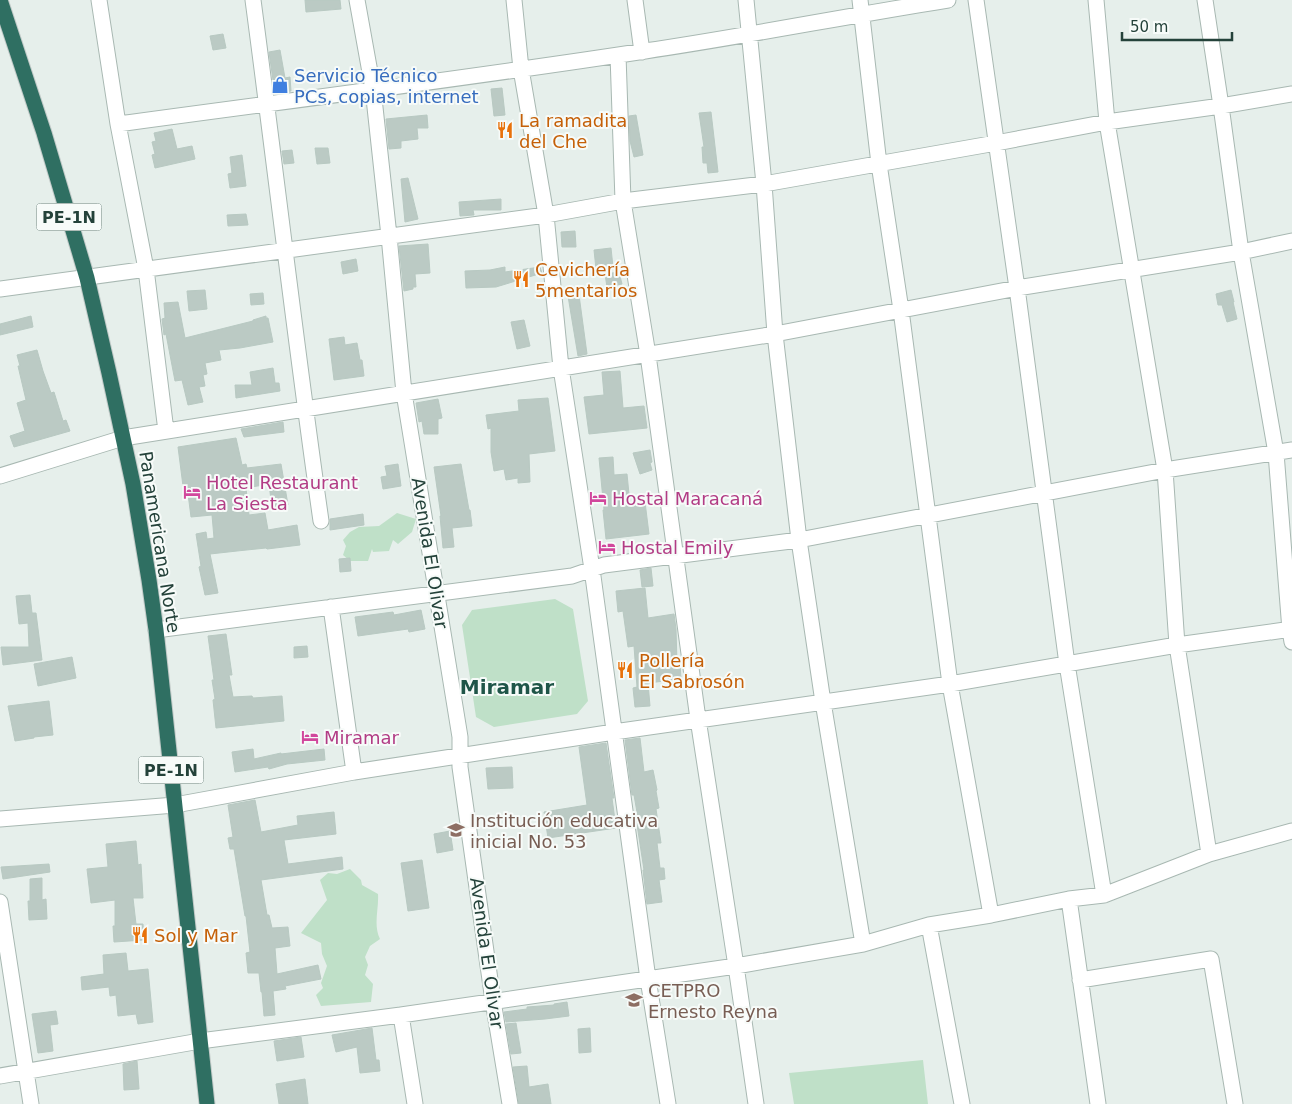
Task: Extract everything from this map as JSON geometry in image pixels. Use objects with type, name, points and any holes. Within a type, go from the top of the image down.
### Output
[{"type":"highway","name":"Panamericana Norte","points":[[0,0],[44,133],[87,278],[142,531],[156,630],[207,1104]]},
{"type":"street","points":[[99,0],[118,124],[146,269],[166,431]]},
{"type":"street","points":[[253,0],[321,521]]},
{"type":"street","name":"Avenida El Olivar","points":[[357,0],[373,89],[404,393],[460,737],[460,767],[493,1002],[510,1104]]},
{"type":"street","points":[[514,0],[521,69],[546,215],[561,368],[592,569],[648,979],[668,1104]]},
{"type":"street","points":[[635,0],[642,52]]},
{"type":"street","points":[[746,0],[764,184],[775,334],[799,540],[823,702],[863,944]]},
{"type":"street","points":[[118,124],[642,52],[750,35],[861,7],[948,0]]},
{"type":"street","points":[[976,0],[1017,288],[1067,664],[1104,895]]},
{"type":"street","points":[[1096,0],[1107,122],[1165,470],[1177,645],[1209,854]]},
{"type":"street","points":[[0,819],[175,804],[354,772],[614,732],[950,684],[1177,645],[1291,634],[1276,453],[1241,252],[1205,0]]},
{"type":"street","points":[[861,7],[879,164],[950,684],[991,915]]},
{"type":"street","points":[[618,55],[623,201],[648,355],[698,720],[756,1104]]},
{"type":"street","points":[[0,289],[546,215],[623,201],[764,184],[1107,122],[1292,94]]},
{"type":"street","points":[[0,476],[123,438],[775,334],[1017,288],[1241,252],[1292,241]]},
{"type":"street","points":[[156,630],[572,576],[604,565],[799,540],[1165,470],[1292,450]]},
{"type":"street","points":[[331,607],[354,772]]},
{"type":"street","points":[[0,1076],[200,1041],[493,1002],[736,966],[863,944],[929,925],[1069,899],[1104,895],[1209,854],[1292,831]]},
{"type":"street","points":[[1069,899],[1098,1104]]},
{"type":"street","points":[[0,902],[31,1104]]},
{"type":"street","points":[[929,925],[962,1104]]},
{"type":"street","points":[[1080,980],[1211,959],[1235,1104]]},
{"type":"street","points":[[401,1015],[414,1104]]},
{"type":"green space","points":[[397,513],[416,519],[412,532],[398,544],[393,540],[389,551],[373,552],[372,549],[368,561],[350,561],[343,555],[346,546],[343,540],[350,532],[359,527],[379,526]]},
{"type":"green space","points":[[555,599],[573,609],[588,701],[577,714],[494,727],[476,717],[462,625],[472,610]]},
{"type":"green space","points":[[350,869],[361,880],[362,885],[378,894],[377,928],[380,939],[370,946],[365,957],[368,965],[365,975],[373,984],[371,1002],[321,1006],[316,995],[323,988],[321,983],[327,966],[322,954],[321,943],[301,933],[327,900],[320,880],[328,873],[337,874]]},
{"type":"green space","points":[[923,1060],[928,1104],[794,1104],[789,1073]]},
{"type":"building","points":[[305,0],[340,0],[341,9],[306,12]]},
{"type":"building","points":[[223,34],[226,48],[213,50],[210,36]]},
{"type":"building","points":[[280,50],[285,78],[290,77],[291,91],[275,94],[269,52]]},
{"type":"building","points":[[502,88],[505,115],[494,116],[491,89]]},
{"type":"building","points":[[711,112],[718,172],[708,173],[707,163],[703,163],[702,147],[704,147],[699,113]]},
{"type":"building","points":[[427,115],[428,128],[417,128],[418,139],[401,141],[401,148],[389,149],[386,119]]},
{"type":"building","points":[[636,115],[643,155],[634,157],[630,141],[629,116]]},
{"type":"building","points":[[172,129],[177,149],[192,146],[195,159],[155,168],[152,155],[155,154],[152,142],[156,141],[154,133]]},
{"type":"building","points":[[315,148],[328,148],[330,163],[317,164]]},
{"type":"building","points":[[292,150],[294,163],[284,164],[282,151]]},
{"type":"building","points":[[242,155],[246,186],[230,188],[228,174],[232,173],[230,157]]},
{"type":"building","points":[[408,178],[418,219],[405,222],[401,179]]},
{"type":"building","points":[[501,199],[501,210],[473,210],[474,215],[460,216],[459,202]]},
{"type":"building","points":[[246,214],[248,225],[228,226],[227,215]]},
{"type":"building","points":[[575,231],[576,247],[562,247],[561,232]]},
{"type":"building","points":[[428,244],[430,273],[415,274],[416,287],[404,291],[399,246]]},
{"type":"building","points":[[611,248],[613,267],[596,269],[594,250]]},
{"type":"building","points":[[356,259],[358,271],[343,274],[341,262]]},
{"type":"building","points":[[505,267],[505,272],[540,267],[542,273],[496,287],[466,288],[465,271]]},
{"type":"building","points":[[619,272],[622,284],[607,287],[605,274]]},
{"type":"building","points":[[205,290],[207,309],[189,311],[187,291]]},
{"type":"building","points":[[1231,290],[1237,319],[1227,322],[1222,305],[1218,305],[1216,294]]},
{"type":"building","points":[[263,293],[264,304],[251,305],[250,294]]},
{"type":"building","points":[[579,295],[587,354],[578,356],[568,296]]},
{"type":"building","points":[[178,302],[185,338],[266,316],[273,342],[219,350],[221,360],[205,363],[207,374],[203,375],[205,386],[199,387],[203,402],[188,405],[182,380],[175,381],[162,319],[165,318],[164,303]]},
{"type":"building","points":[[31,316],[33,327],[0,335],[0,324]]},
{"type":"building","points":[[524,320],[530,346],[517,349],[511,322]]},
{"type":"building","points":[[344,337],[345,345],[357,343],[364,376],[334,380],[329,339]]},
{"type":"building","points":[[37,350],[51,393],[54,392],[63,421],[66,420],[70,431],[14,447],[10,436],[25,431],[17,403],[26,400],[17,355]]},
{"type":"building","points":[[273,368],[275,383],[279,383],[280,391],[236,398],[235,385],[252,385],[250,372]]},
{"type":"building","points":[[620,371],[623,408],[644,406],[647,428],[589,434],[584,397],[604,395],[602,372]]},
{"type":"building","points":[[548,398],[555,451],[529,454],[530,482],[518,483],[518,478],[506,480],[504,469],[494,471],[491,452],[491,428],[488,429],[486,415],[519,411],[518,400]]},
{"type":"building","points":[[438,399],[442,418],[438,419],[438,434],[424,434],[422,421],[419,422],[416,403]]},
{"type":"building","points":[[283,422],[284,432],[244,437],[241,429]]},
{"type":"building","points":[[236,438],[242,465],[246,464],[247,468],[281,464],[288,505],[272,508],[269,484],[246,488],[249,515],[265,513],[268,530],[297,525],[300,545],[210,554],[218,593],[205,595],[199,567],[201,566],[196,534],[206,532],[207,539],[214,538],[212,515],[191,517],[187,486],[183,486],[178,447]]},
{"type":"building","points":[[650,450],[652,470],[640,474],[633,453]]},
{"type":"building","points":[[613,457],[614,475],[627,474],[630,504],[645,502],[649,534],[606,539],[599,458]]},
{"type":"building","points":[[398,464],[401,486],[383,489],[381,477],[387,476],[385,466]]},
{"type":"building","points":[[461,464],[472,526],[452,528],[454,547],[443,548],[441,516],[434,467]]},
{"type":"building","points":[[363,514],[364,525],[330,530],[330,519]]},
{"type":"building","points":[[350,558],[351,571],[340,572],[339,559]]},
{"type":"building","points":[[651,568],[653,586],[642,587],[640,570]]},
{"type":"building","points":[[645,588],[648,618],[674,614],[677,663],[680,663],[681,679],[648,683],[650,706],[635,707],[633,688],[637,687],[634,646],[628,647],[623,611],[618,612],[616,591]]},
{"type":"building","points":[[30,595],[32,613],[36,613],[42,660],[3,665],[1,647],[29,647],[28,623],[19,624],[16,596]]},
{"type":"building","points":[[421,610],[425,629],[409,632],[408,629],[358,636],[355,617],[393,612],[394,615]]},
{"type":"building","points":[[226,634],[232,675],[229,675],[233,697],[282,696],[284,721],[216,728],[212,680],[214,680],[208,636]]},
{"type":"building","points":[[307,646],[308,657],[294,658],[294,647]]},
{"type":"building","points":[[72,657],[76,678],[38,686],[34,664]]},
{"type":"building","points":[[49,701],[53,735],[15,741],[8,706]]},
{"type":"building","points":[[640,738],[644,772],[653,770],[657,790],[659,808],[656,809],[661,843],[657,843],[660,868],[664,868],[665,879],[659,880],[662,902],[647,904],[636,818],[638,818],[634,795],[632,795],[625,740]]},
{"type":"building","points":[[606,743],[614,798],[612,798],[616,828],[548,838],[544,812],[587,805],[579,747]]},
{"type":"building","points":[[253,749],[254,759],[281,753],[324,749],[325,760],[287,764],[269,769],[268,767],[235,772],[232,752]]},
{"type":"building","points":[[512,767],[513,788],[488,789],[486,768]]},
{"type":"building","points":[[255,800],[261,832],[298,825],[297,816],[334,812],[336,834],[284,840],[288,864],[342,857],[343,869],[261,880],[267,915],[269,915],[272,928],[288,927],[290,946],[275,948],[277,974],[318,965],[321,979],[285,986],[286,989],[273,991],[275,1015],[264,1016],[259,973],[248,973],[246,953],[250,952],[246,916],[234,849],[230,849],[228,838],[233,837],[228,805]]},
{"type":"building","points":[[450,831],[453,850],[437,853],[434,834]]},
{"type":"building","points":[[136,841],[138,865],[141,864],[143,898],[133,898],[136,924],[143,924],[144,940],[114,942],[115,900],[91,903],[87,869],[108,867],[106,844]]},
{"type":"building","points":[[422,860],[429,908],[408,911],[401,863]]},
{"type":"building","points":[[49,864],[50,872],[3,879],[1,867]]},
{"type":"building","points":[[42,878],[42,900],[46,899],[47,919],[29,920],[30,879]]},
{"type":"building","points":[[126,953],[128,971],[148,969],[153,1022],[138,1024],[136,1014],[118,1016],[116,995],[110,996],[109,987],[82,990],[81,977],[104,974],[103,955]]},
{"type":"building","points":[[567,1002],[569,1016],[506,1022],[504,1012]]},
{"type":"building","points":[[56,1011],[58,1024],[50,1025],[53,1051],[38,1053],[32,1014]]},
{"type":"building","points":[[516,1023],[521,1053],[511,1054],[506,1024]]},
{"type":"building","points":[[372,1028],[376,1060],[379,1060],[380,1071],[360,1073],[357,1047],[336,1052],[332,1035]]},
{"type":"building","points":[[590,1028],[591,1052],[579,1053],[578,1029]]},
{"type":"building","points":[[301,1037],[304,1057],[277,1061],[274,1041]]},
{"type":"building","points":[[137,1061],[139,1089],[124,1090],[123,1064]]},
{"type":"building","points":[[527,1066],[529,1087],[548,1084],[551,1104],[519,1104],[513,1067]]},
{"type":"building","points":[[305,1079],[308,1104],[279,1104],[276,1084]]},
{"type":"place","name":"Servicio Técnico PCs, copias, internet","points":[[280,85]]},
{"type":"place","name":"La ramadita del Che","points":[[505,130]]},
{"type":"place","name":"Cevichería 5mentarios","points":[[521,279]]},
{"type":"place","name":"Hotel Restaurant La Siesta","points":[[192,492]]},
{"type":"place","name":"Hostal Maracaná","points":[[598,498]]},
{"type":"place","name":"Hostal Emily","points":[[607,547]]},
{"type":"place","name":"Pollería El Sabrosón","points":[[625,670]]},
{"type":"place","name":"Miramar","points":[[310,737]]},
{"type":"place","name":"Institución educativa inicial No. 53","points":[[456,830]]},
{"type":"place","name":"Sol y Mar","points":[[140,935]]},
{"type":"place","name":"CETPRO Ernesto Reyna","points":[[634,1000]]},
{"type":"district","name":"Miramar","points":[[507,687]]}]
